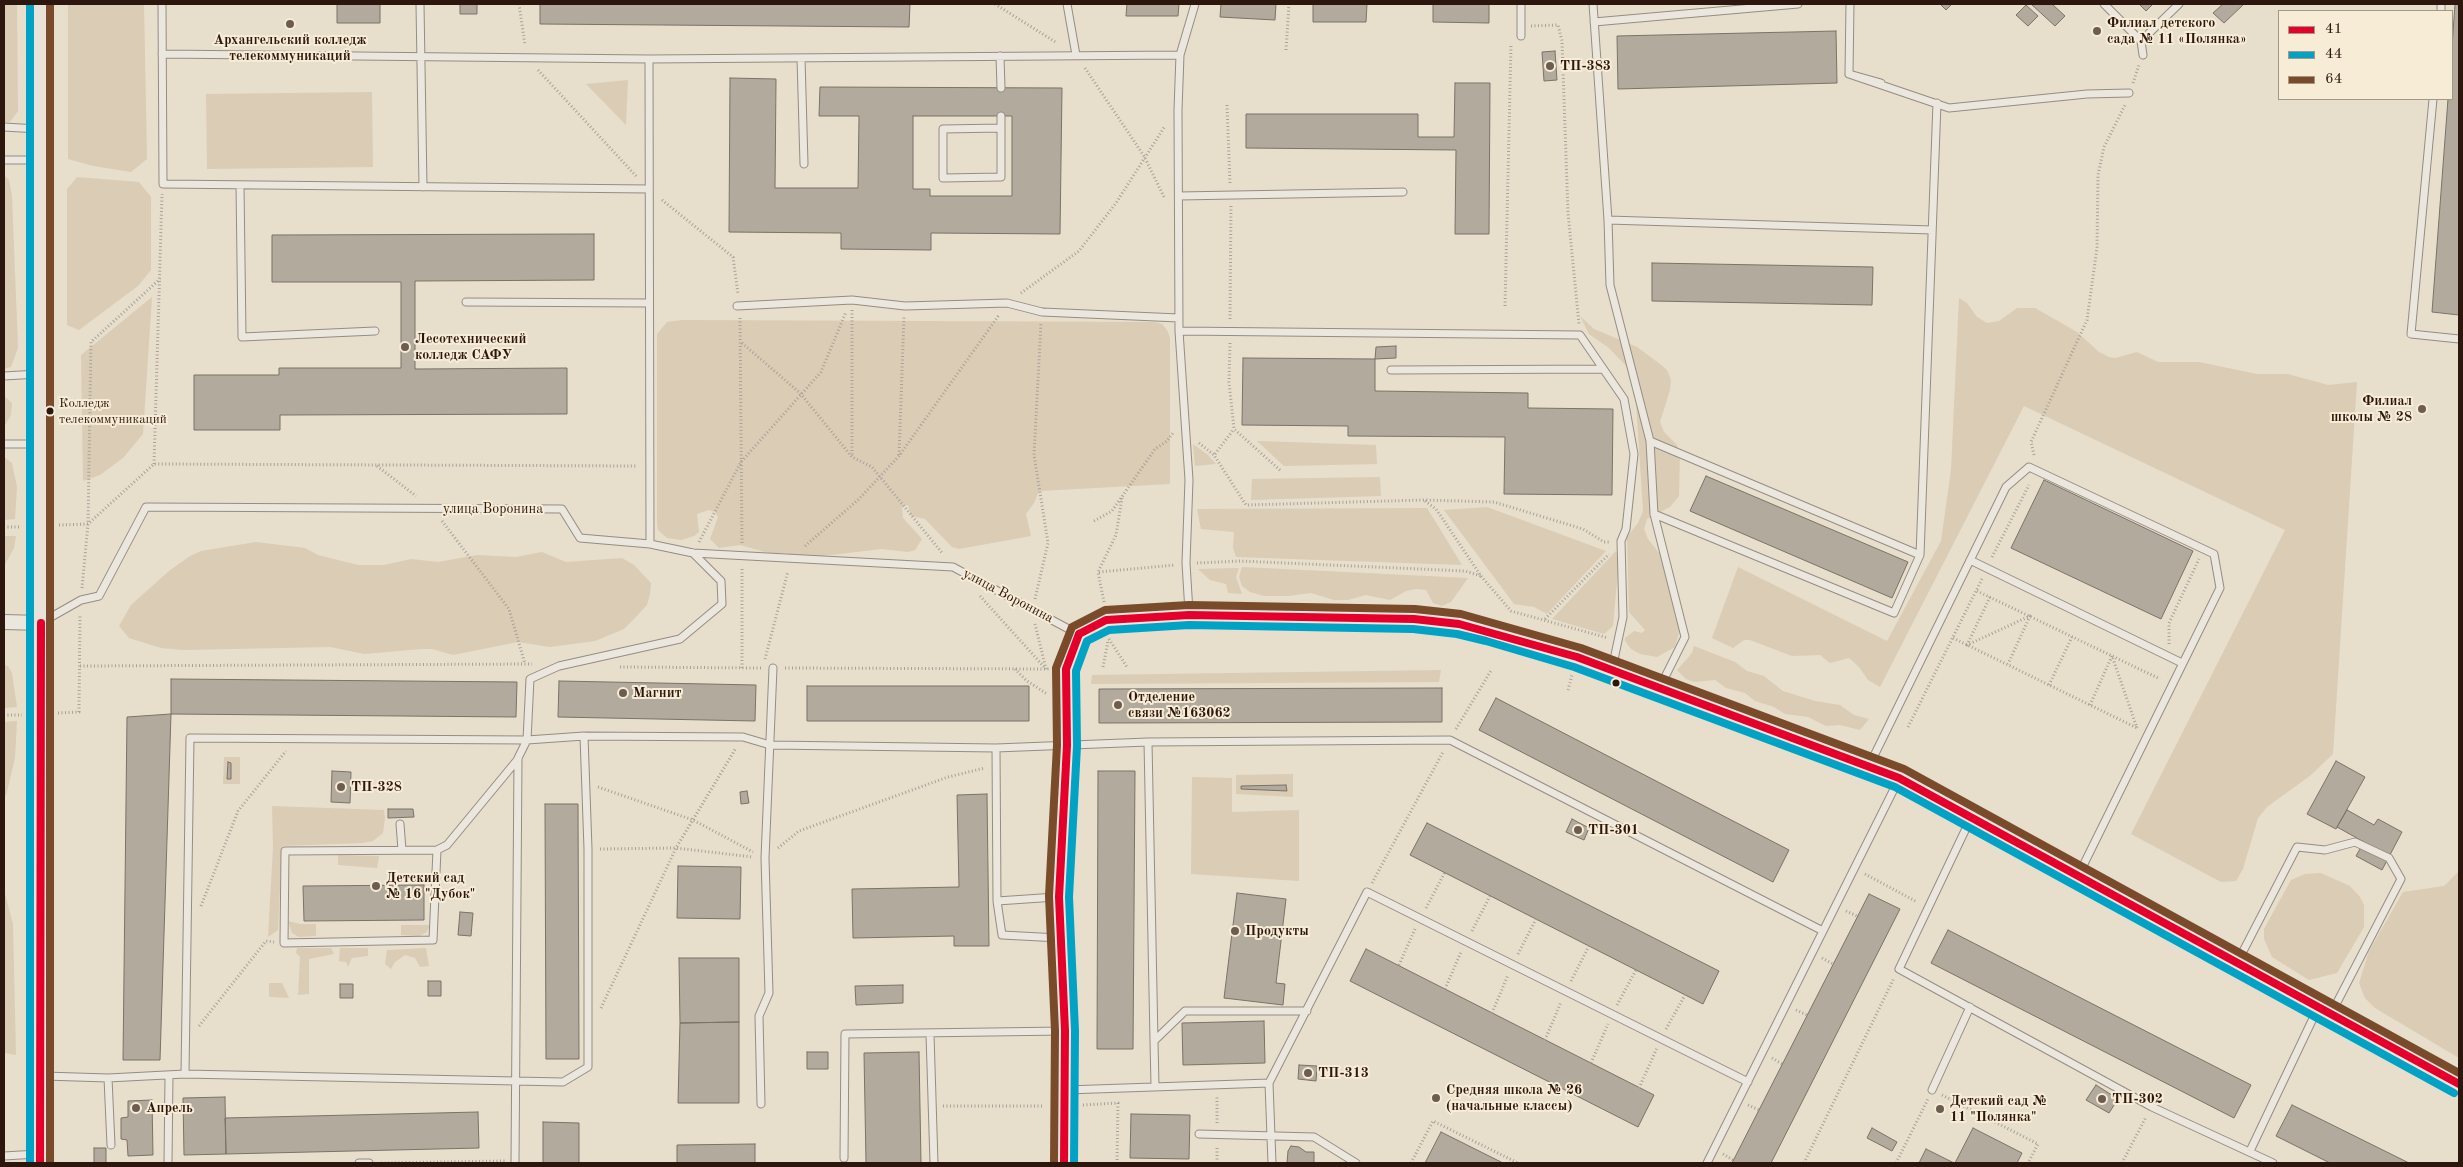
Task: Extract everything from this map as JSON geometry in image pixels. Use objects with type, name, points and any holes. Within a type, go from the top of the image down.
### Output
[{"type":"main road","points":[[40,4],[40,1158]]},
{"type":"street","points":[[1064,1163],[1069,1098],[1059,897],[1067,745],[1066,669],[1079,634],[1106,620],[1190,615],[1339,616],[1414,619],[1459,624],[1577,657],[1899,778],[2459,1084]]},
{"type":"street","name":"улица Воронина","points":[[4,622],[41,622]]},
{"type":"lane","points":[[162,4],[163,184],[649,189]]},
{"type":"lane","points":[[420,4],[424,187]]},
{"type":"lane","points":[[1066,4],[1076,55]]},
{"type":"lane","points":[[1190,615],[1186,563],[1189,480],[1179,331],[1178,110],[1180,55],[1195,4]]},
{"type":"lane","points":[[1521,4],[1521,36]]},
{"type":"lane","points":[[1593,4],[1608,220],[1610,285],[1650,441],[1654,514],[1685,637],[1658,689]]},
{"type":"lane","points":[[1594,22],[1798,4]]},
{"type":"lane","points":[[1850,4],[1849,74],[1881,83],[1949,108],[2086,94],[2129,93]]},
{"type":"lane","points":[[2104,4],[2141,41],[2143,55]]},
{"type":"lane","points":[[2141,41],[2178,4]]},
{"type":"lane","points":[[162,54],[649,59],[1180,55]]},
{"type":"lane","points":[[1000,56],[1000,88]]},
{"type":"lane","points":[[801,58],[804,164]]},
{"type":"lane","points":[[649,59],[650,544]]},
{"type":"lane","points":[[2433,100],[2411,334],[2459,339]]},
{"type":"lane","points":[[1654,514],[1894,613],[1920,555],[1937,103]]},
{"type":"lane","points":[[1001,116],[1001,128],[1001,177],[943,178],[943,129],[1001,128]]},
{"type":"lane","points":[[4,127],[40,129]]},
{"type":"lane","points":[[4,160],[40,160]]},
{"type":"lane","points":[[240,185],[242,337],[375,331]]},
{"type":"lane","points":[[1179,196],[1403,192]]},
{"type":"lane","points":[[1608,220],[1932,230]]},
{"type":"lane","points":[[738,306],[852,300],[905,306],[1007,303],[1042,312],[1179,318]]},
{"type":"lane","points":[[466,302],[649,303]]},
{"type":"lane","points":[[1179,331],[1580,335],[1624,399],[1634,454],[1626,529],[1621,541],[1623,617],[1612,671]]},
{"type":"lane","points":[[1392,370],[1603,369]]},
{"type":"lane","points":[[4,376],[41,374]]},
{"type":"lane","points":[[1650,441],[1920,555]]},
{"type":"lane","points":[[4,444],[40,444]]},
{"type":"lane","points":[[1869,767],[2006,487],[2029,467],[2214,554],[2220,588],[2078,876]]},
{"type":"lane","name":"улица Воронина","points":[[41,622],[81,600],[99,596],[146,507],[562,509],[580,538],[650,544],[693,554],[953,567],[1079,634]]},
{"type":"lane","points":[[436,850],[433,940],[284,943],[285,851],[436,850],[447,845],[518,758],[526,740],[530,679],[559,666],[680,639],[722,604],[721,581],[693,554]]},
{"type":"lane","points":[[1970,560],[2182,663]]},
{"type":"lane","points":[[761,1104],[759,1016],[770,993],[765,858],[773,668]]},
{"type":"lane","points":[[39,1076],[108,1078],[185,1074],[563,1082],[588,1067],[588,849],[584,736]]},
{"type":"lane","points":[[185,1074],[190,738],[526,740],[584,736],[743,737],[770,745],[996,748],[1148,742],[1450,740],[1823,931]]},
{"type":"lane","points":[[1148,742],[1155,1088]]},
{"type":"lane","points":[[996,748],[997,901],[1002,935],[1060,938]]},
{"type":"lane","points":[[515,1162],[518,758]]},
{"type":"lane","points":[[1707,1163],[1899,778]]},
{"type":"lane","points":[[1971,817],[1899,969],[2152,1107],[2273,1163]]},
{"type":"lane","points":[[400,824],[402,850]]},
{"type":"lane","points":[[2237,963],[2297,846],[2326,850],[2355,842],[2389,858],[2401,879],[2325,1011],[2250,1152]]},
{"type":"lane","points":[[1272,1163],[1269,1084],[1367,892],[1748,1082]]},
{"type":"lane","points":[[997,901],[1059,897]]},
{"type":"lane","points":[[1932,1090],[1970,1007]]},
{"type":"lane","points":[[1154,1041],[1185,1011],[1307,1011]]},
{"type":"lane","points":[[844,1158],[844,1034],[1065,1031]]},
{"type":"lane","points":[[930,1034],[934,1163]]},
{"type":"lane","points":[[168,1163],[169,1076]]},
{"type":"lane","points":[[108,1078],[111,1144]]},
{"type":"lane","points":[[1069,1098],[1155,1088],[1269,1084]]},
{"type":"lane","points":[[1199,1134],[1270,1134],[1314,1137],[1356,1163]]},
{"type":"lane","points":[[4,1156],[40,1158]]},
{"type":"lane","points":[[359,1163],[369,1163]]},
{"type":"path","points":[[519,4],[527,58],[649,189],[733,257],[741,343],[742,668]]},
{"type":"path","points":[[995,4],[1076,55],[1144,156],[1179,226]]},
{"type":"path","points":[[1286,50],[1288,4]]},
{"type":"path","points":[[1505,306],[1512,75],[1511,25],[1558,25],[1562,41],[1568,213],[1580,335]]},
{"type":"path","points":[[1908,727],[2036,471],[2031,442],[2087,320],[2097,248],[2098,175],[2104,147],[2129,93],[2143,55]]},
{"type":"path","points":[[905,306],[899,456],[1007,303],[1079,251],[1116,203],[1158,134],[1178,110]]},
{"type":"path","points":[[154,464],[163,184]]},
{"type":"path","points":[[1230,278],[1230,382],[1234,429],[1281,471]]},
{"type":"path","points":[[79,712],[81,600],[88,524],[91,342],[160,279]]},
{"type":"path","points":[[741,343],[800,393],[852,457],[852,300]]},
{"type":"path","points":[[693,554],[741,462],[800,393],[821,372],[852,300]]},
{"type":"path","points":[[1042,312],[1034,455],[1048,543],[1032,610],[1046,670]]},
{"type":"path","points":[[1214,454],[1234,429]]},
{"type":"path","points":[[1193,439],[1214,454],[1246,506],[1424,500],[1494,502],[1583,529],[1604,542],[1621,541]]},
{"type":"path","points":[[1094,522],[1112,511],[1155,449]]},
{"type":"path","points":[[88,524],[154,464],[650,467]]},
{"type":"path","points":[[376,466],[433,509],[509,609],[530,679]]},
{"type":"path","points":[[1104,603],[1098,572],[1116,535],[1122,498]]},
{"type":"path","points":[[1424,500],[1436,509],[1481,576],[1511,611],[1545,619],[1618,642]]},
{"type":"path","points":[[1545,619],[1621,541]]},
{"type":"path","points":[[2156,687],[2169,657],[2169,623],[2204,549]]},
{"type":"path","points":[[1197,563],[1240,561],[1455,570],[1481,576]]},
{"type":"path","points":[[1098,572],[1178,564]]},
{"type":"path","points":[[1977,591],[2160,679]]},
{"type":"path","points":[[1967,644],[1990,597]]},
{"type":"path","points":[[1967,644],[2030,616]]},
{"type":"path","points":[[2008,664],[2030,616]]},
{"type":"path","points":[[2049,685],[2072,637]]},
{"type":"path","points":[[1103,668],[1109,638],[1126,667]]},
{"type":"path","points":[[1952,638],[2136,728]]},
{"type":"path","points":[[2090,705],[2112,656]]},
{"type":"path","points":[[2112,656],[2136,728]]},
{"type":"path","points":[[80,666],[525,663],[559,666]]},
{"type":"path","points":[[617,667],[1052,669]]},
{"type":"path","points":[[1367,892],[1450,740],[1492,668]]},
{"type":"path","points":[[1015,669],[1027,681],[1047,694]]},
{"type":"path","points":[[2136,728],[2140,720]]},
{"type":"path","points":[[589,1033],[676,848],[743,737]]},
{"type":"path","points":[[187,941],[238,811],[295,739]]},
{"type":"path","points":[[588,849],[676,848],[765,858],[799,831],[948,777],[996,766]]},
{"type":"path","points":[[586,782],[693,820],[765,858]]},
{"type":"path","points":[[1854,868],[1928,909]]},
{"type":"path","points":[[185,1043],[266,941],[284,943]]},
{"type":"path","points":[[1804,1163],[1899,969]]},
{"type":"path","points":[[1896,1163],[1932,1090],[2038,1144],[2028,1163]]},
{"type":"path","points":[[1069,1098],[1118,1103],[1117,1163]]},
{"type":"path","points":[[932,1106],[1042,1106]]},
{"type":"path","points":[[2122,1163],[2152,1107]]},
{"type":"path","points":[[1411,1163],[1433,1120],[1518,1163]]},
{"type":"path","points":[[369,1163],[515,1162]]},
{"type":"shaded area","points":[[4,4],[17,4],[18,111],[10,122],[4,122]]},
{"type":"shaded area","points":[[68,4],[144,4],[147,159],[131,172],[93,166],[68,159]]},
{"type":"shaded area","points":[[628,80],[626,125],[586,84]]},
{"type":"shaded area","points":[[372,92],[373,167],[207,169],[206,94]]},
{"type":"shaded area","points":[[4,175],[9,180],[12,196],[18,348],[11,367],[4,369]]},
{"type":"shaded area","points":[[77,177],[139,182],[151,197],[151,270],[138,286],[79,330],[67,325],[67,189]]},
{"type":"shaded area","points":[[152,297],[143,434],[123,458],[100,475],[83,481],[81,355]]},
{"type":"shaded area","points":[[1959,298],[1967,303],[1977,317],[1987,323],[1999,321],[2017,308],[2035,308],[2077,332],[2099,352],[2109,357],[2115,358],[2137,352],[2158,362],[2199,362],[2257,374],[2288,374],[2328,385],[2357,382],[2333,754],[2311,775],[2267,807],[2258,818],[2243,869],[2236,881],[2221,882],[2131,834],[2285,530],[2024,406],[1880,687],[1868,680],[1859,667],[1849,658],[1830,663],[1820,655],[1792,656],[1750,640],[1744,640],[1733,648],[1712,638],[1738,567],[1887,641],[1941,541],[1951,470]]},
{"type":"shaded area","points":[[1580,316],[1594,329],[1637,347],[1667,370],[1671,380],[1670,390],[1660,422],[1664,432],[1677,445],[1680,454],[1679,496],[1670,507],[1647,519],[1644,529],[1648,539],[1660,554],[1680,629],[1675,647],[1657,657],[1640,654],[1631,649],[1625,641],[1625,638],[1634,631],[1642,633],[1645,630],[1629,612],[1627,537],[1638,523],[1643,511],[1635,387],[1630,370],[1609,348],[1589,334]]},
{"type":"shaded area","points":[[682,320],[1155,322],[1162,324],[1170,338],[1170,484],[1039,491],[1034,503],[1026,514],[1031,536],[959,549],[952,547],[925,519],[911,516],[908,505],[902,507],[903,518],[922,539],[915,550],[908,552],[882,549],[805,558],[785,553],[772,554],[740,545],[719,548],[710,539],[718,517],[715,512],[709,510],[697,514],[699,532],[694,536],[681,540],[667,538],[658,530],[657,524],[657,334],[667,322]]},
{"type":"shaded area","points":[[4,396],[12,403],[11,415],[4,427]]},
{"type":"shaded area","points":[[1257,441],[1376,445],[1377,464],[1284,466]]},
{"type":"shaded area","points":[[1193,444],[1208,455],[1216,464],[1195,466]]},
{"type":"shaded area","points":[[4,457],[12,463],[17,487],[15,519],[4,520]]},
{"type":"shaded area","points":[[1380,477],[1381,496],[1251,500],[1252,479]]},
{"type":"shaded area","points":[[1487,507],[1606,551],[1547,614],[1534,607],[1514,604],[1444,510]]},
{"type":"shaded area","points":[[1427,508],[1462,565],[1236,557],[1233,548],[1234,532],[1201,529],[1197,509]]},
{"type":"shaded area","points":[[4,536],[16,536],[14,548],[4,566]]},
{"type":"shaded area","points":[[256,542],[305,548],[318,555],[358,565],[384,565],[411,559],[438,562],[477,555],[516,557],[542,552],[566,562],[622,558],[634,565],[651,583],[650,594],[647,605],[624,629],[595,641],[550,647],[518,642],[453,655],[432,649],[364,654],[330,647],[183,650],[161,648],[129,638],[119,626],[131,605],[169,571],[190,556],[201,551]]},
{"type":"shaded area","points":[[1616,551],[1619,559],[1613,626],[1604,634],[1552,619]]},
{"type":"shaded area","points":[[1242,567],[1468,578],[1451,602],[1442,606],[1433,603],[1426,590],[1416,589],[1406,591],[1390,600],[1366,595],[1348,600],[1334,600],[1311,593],[1288,596],[1264,596],[1250,592],[1242,586],[1239,577]]},
{"type":"shaded area","points":[[1239,568],[1236,577],[1242,594],[1228,593],[1226,584],[1210,580],[1198,569]]},
{"type":"shaded area","points":[[1694,646],[1735,662],[1747,671],[1764,676],[1783,691],[1815,701],[1840,705],[1854,715],[1869,719],[1860,730],[1840,725],[1826,726],[1808,717],[1785,714],[1774,707],[1755,701],[1745,693],[1726,688],[1715,680],[1694,682],[1686,679],[1677,670],[1692,653]]},
{"type":"shaded area","points":[[4,665],[8,666],[12,673],[17,707],[4,708]]},
{"type":"shaded area","points":[[1441,670],[1439,682],[1091,684],[1092,675]]},
{"type":"shaded area","points":[[17,721],[15,758],[6,796],[4,794],[4,722]]},
{"type":"shaded area","points":[[224,757],[240,757],[240,784],[223,784]]},
{"type":"shaded area","points":[[1293,774],[1293,797],[1236,794],[1236,775]]},
{"type":"shaded area","points":[[1192,777],[1232,778],[1232,812],[1299,810],[1299,881],[1191,874]]},
{"type":"shaded area","points":[[272,806],[384,810],[385,818],[383,833],[373,841],[282,846],[278,930],[268,937],[273,847]]},
{"type":"shaded area","points":[[338,855],[379,856],[377,868],[338,865]]},
{"type":"shaded area","points":[[2459,871],[2459,1058],[2375,1008],[2365,998],[2359,983],[2369,951],[2403,892],[2444,886]]},
{"type":"shaded area","points":[[2321,873],[2350,886],[2360,897],[2364,905],[2364,927],[2337,973],[2309,980],[2272,957],[2264,939],[2264,929],[2291,880],[2305,874]]},
{"type":"shaded area","points":[[4,890],[13,924],[16,1055],[4,1053]]},
{"type":"shaded area","points":[[288,921],[300,924],[316,924],[316,936],[299,937],[292,933]]},
{"type":"shaded area","points":[[401,925],[430,925],[427,932],[419,936],[401,935]]},
{"type":"shaded area","points":[[297,948],[331,948],[334,954],[309,959],[309,994],[298,995],[300,957],[296,953]]},
{"type":"shaded area","points":[[340,948],[368,948],[368,956],[352,958],[348,967],[346,962],[339,961]]},
{"type":"shaded area","points":[[426,948],[429,966],[420,967],[415,958],[405,955],[395,962],[391,969],[385,964],[387,950]]},
{"type":"shaded area","points":[[269,983],[282,983],[289,998],[269,997]]},
{"type":"building","points":[[337,4],[380,4],[380,23],[337,23]]},
{"type":"building","points":[[460,4],[477,4],[477,14],[460,14]]},
{"type":"building","points":[[540,4],[910,4],[909,27],[540,24]]},
{"type":"building","points":[[1127,4],[1179,4],[1178,16],[1126,16]]},
{"type":"building","points":[[1221,4],[1276,4],[1275,20],[1220,17]]},
{"type":"building","points":[[1313,4],[1367,4],[1366,22],[1313,22]]},
{"type":"building","points":[[1433,4],[1489,4],[1489,23],[1433,22]]},
{"type":"building","points":[[1940,4],[1952,4],[1946,10]]},
{"type":"building","points":[[2031,4],[2052,4],[2065,16],[2055,26]]},
{"type":"building","points":[[2139,4],[2153,4],[2146,11]]},
{"type":"building","points":[[2223,4],[2244,4],[2224,23],[2213,13]]},
{"type":"building","points":[[2455,4],[2459,4],[2459,315],[2432,312],[2448,100],[2453,100]]},
{"type":"building","points":[[2026,5],[2038,16],[2028,26],[2016,15]]},
{"type":"building","points":[[1836,31],[1837,83],[1618,89],[1617,36]]},
{"type":"building","name":"ТП-383","points":[[1555,51],[1557,80],[1544,81],[1542,52]]},
{"type":"building","points":[[730,78],[776,79],[775,188],[858,188],[859,116],[819,116],[820,87],[1062,88],[1060,234],[931,233],[931,250],[841,249],[841,233],[729,232]],"holes":[[[913,116],[1012,116],[1012,196],[930,196],[930,189],[913,189]]]},
{"type":"building","points":[[1455,83],[1490,83],[1489,234],[1455,234],[1456,150],[1246,148],[1246,114],[1418,114],[1418,137],[1454,137]]},
{"type":"building","points":[[594,234],[594,280],[415,281],[415,369],[567,368],[567,414],[280,415],[280,430],[194,430],[194,375],[279,375],[279,368],[401,368],[401,282],[272,282],[272,235]]},
{"type":"building","points":[[1652,263],[1873,267],[1872,305],[1652,301]]},
{"type":"building","points":[[1396,346],[1396,358],[1375,359],[1376,347]]},
{"type":"building","points":[[1243,358],[1375,359],[1375,391],[1528,393],[1528,408],[1613,409],[1612,495],[1504,494],[1505,437],[1348,436],[1348,426],[1242,425]]},
{"type":"building","points":[[1706,476],[1908,562],[1892,598],[1690,511]]},
{"type":"building","points":[[2044,480],[2193,551],[2161,619],[2011,548]]},
{"type":"building","points":[[171,679],[517,682],[516,717],[171,714]]},
{"type":"building","points":[[559,681],[756,685],[755,721],[558,717]]},
{"type":"building","points":[[807,686],[1029,686],[1029,721],[807,721]]},
{"type":"building","points":[[1442,688],[1442,722],[1099,723],[1099,689]]},
{"type":"building","points":[[1496,698],[1789,850],[1773,882],[1479,730]]},
{"type":"building","points":[[171,714],[160,1060],[123,1060],[127,717]]},
{"type":"building","points":[[2336,761],[2365,777],[2336,829],[2307,814]]},
{"type":"building","points":[[228,762],[231,763],[231,779],[227,779]]},
{"type":"building","name":"ТП-328","points":[[332,771],[351,772],[350,803],[331,802]]},
{"type":"building","points":[[1098,771],[1135,771],[1133,1049],[1097,1049]]},
{"type":"building","points":[[1286,785],[1287,791],[1241,789],[1241,786]]},
{"type":"building","points":[[747,791],[749,803],[741,804],[740,792]]},
{"type":"building","points":[[987,794],[989,946],[954,946],[954,936],[853,938],[852,889],[959,887],[957,795]]},
{"type":"building","points":[[545,804],[578,804],[579,1059],[546,1059]]},
{"type":"building","points":[[388,809],[413,809],[414,817],[388,818]]},
{"type":"building","points":[[2347,810],[2374,825],[2378,819],[2402,832],[2382,870],[2356,856],[2364,842],[2337,827]]},
{"type":"building","name":"ТП-301","points":[[1572,819],[1589,828],[1584,840],[1566,832]]},
{"type":"building","points":[[1427,823],[1719,971],[1703,1004],[1410,855]]},
{"type":"building","points":[[678,866],[741,867],[740,919],[677,918]]},
{"type":"building","points":[[424,885],[424,920],[304,921],[303,886]]},
{"type":"building","points":[[1237,893],[1286,899],[1276,983],[1285,984],[1283,1005],[1224,998]]},
{"type":"building","points":[[1869,894],[1900,909],[1771,1163],[1732,1163]]},
{"type":"building","points":[[460,912],[473,913],[471,936],[458,935]]},
{"type":"building","points":[[1948,930],[2251,1085],[2234,1118],[1931,963]]},
{"type":"building","points":[[1366,949],[1654,1095],[1638,1127],[1350,981]]},
{"type":"building","points":[[679,958],[739,958],[739,1022],[680,1023]]},
{"type":"building","points":[[428,981],[441,981],[441,996],[428,996]]},
{"type":"building","points":[[340,984],[353,984],[353,998],[340,998]]},
{"type":"building","points":[[903,985],[903,1003],[856,1005],[855,986]]},
{"type":"building","points":[[1264,1021],[1265,1063],[1183,1065],[1182,1023]]},
{"type":"building","points":[[739,1022],[739,1103],[678,1103],[680,1023]]},
{"type":"building","points":[[807,1052],[828,1052],[828,1069],[807,1069]]},
{"type":"building","points":[[919,1052],[921,1163],[866,1163],[864,1053]]},
{"type":"building","name":"ТП-313","points":[[1299,1065],[1317,1066],[1316,1081],[1298,1079]]},
{"type":"building","name":"ТП-302","points":[[2096,1085],[2118,1099],[2109,1113],[2086,1100]]},
{"type":"building","points":[[225,1097],[226,1154],[184,1155],[183,1098]]},
{"type":"building","points":[[152,1100],[153,1155],[128,1156],[127,1140],[121,1139],[121,1118],[128,1117],[128,1101]]},
{"type":"building","points":[[2292,1105],[2409,1163],[2330,1163],[2276,1136]]},
{"type":"building","points":[[478,1112],[479,1148],[226,1154],[225,1118]]},
{"type":"building","points":[[1131,1114],[1190,1115],[1189,1159],[1130,1158]]},
{"type":"building","points":[[543,1122],[579,1123],[579,1163],[543,1163]]},
{"type":"building","points":[[1872,1128],[1897,1142],[1892,1151],[1867,1138]]},
{"type":"building","points":[[1973,1128],[2022,1153],[2017,1163],[1955,1163]]},
{"type":"building","points":[[1441,1132],[1503,1163],[1425,1163]]},
{"type":"building","points":[[755,1144],[755,1163],[677,1163],[677,1145]]},
{"type":"building","points":[[1291,1146],[1299,1147],[1306,1152],[1314,1152],[1314,1163],[1287,1163],[1288,1151]]},
{"type":"building","points":[[94,1148],[106,1148],[106,1163],[94,1163]]},
{"type":"building","points":[[1926,1149],[1954,1163],[1919,1163]]},
{"type":"transit line","name":"44","points":[[30,4],[30,1163]]},
{"type":"transit line","name":"64","points":[[50,4],[50,1163]]},
{"type":"transit line","name":"64","points":[[1054,1163],[1055,1031],[1049,896],[1057,745],[1056,668],[1072,627],[1105,610],[1189,605],[1415,609],[1461,614],[1581,648],[1904,769],[2459,1073]]},
{"type":"transit line","name":"41","points":[[1079,634],[1106,620],[1189,615],[1414,619],[1459,624],[1577,657],[1899,778],[2459,1084]]},
{"type":"transit line","name":"41","points":[[40,1163],[41,623]]},
{"type":"transit line","name":"44","points":[[1074,1163],[1075,1031],[1069,897],[1077,746],[1076,671],[1087,641],[1109,630],[1189,625],[1413,629],[1457,634],[1574,667],[1895,787],[2454,1093]]},
{"type":"transit line","name":"41","points":[[1064,1163],[1065,1031],[1059,897],[1067,745],[1066,669],[1079,634]]},
{"type":"place","name":"Архангельский колледж телекоммуникаций","points":[[290,24]]},
{"type":"place","name":"Филиал детского сада № 11 «Полянка»","points":[[2097,31]]},
{"type":"place","name":"ТП-383","points":[[1550,66]]},
{"type":"place","name":"Лесотехнический колледж САФУ","points":[[405,347]]},
{"type":"place","name":"Филиал школы № 28","points":[[2422,409]]},
{"type":"place","name":"Колледж телекоммуникаций","points":[[50,411]]},
{"type":"place","name":"Магнит","points":[[623,693]]},
{"type":"place","name":"Отделение связи №163062","points":[[1118,705]]},
{"type":"place","name":"ТП-328","points":[[341,787]]},
{"type":"place","name":"ТП-301","points":[[1578,830]]},
{"type":"place","name":"Детский сад № 16 \"Дубок\"","points":[[376,886]]},
{"type":"place","name":"Продукты","points":[[1235,931]]},
{"type":"place","name":"ТП-313","points":[[1308,1073]]},
{"type":"place","name":"Средняя школа № 26 (начальные классы)","points":[[1436,1098]]},
{"type":"place","name":"ТП-302","points":[[2102,1099]]},
{"type":"place","name":"Апрель","points":[[136,1108]]},
{"type":"place","name":"Детский сад № 11 \"Полянка\"","points":[[1940,1109]]}]
